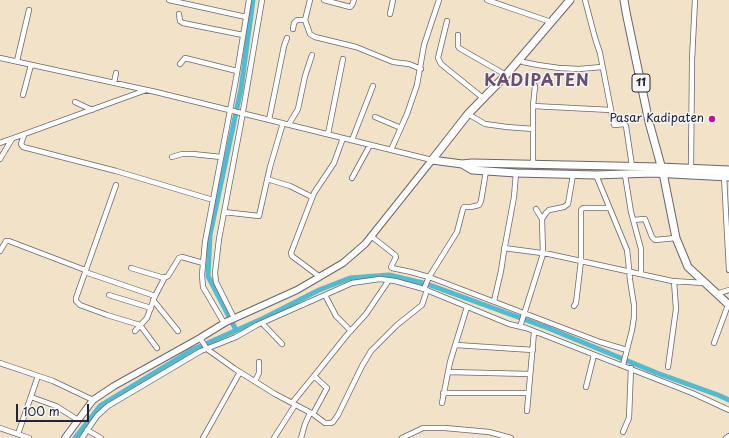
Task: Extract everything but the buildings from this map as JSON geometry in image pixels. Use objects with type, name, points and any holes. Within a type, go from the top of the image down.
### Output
[{"type":"main road","points":[[65,438],[94,400],[114,386],[201,340],[225,322],[297,290],[343,264],[365,244],[468,114],[506,75],[570,0]]},
{"type":"main road","name":"11","points":[[624,0],[676,238],[681,253],[688,267],[729,305]]},
{"type":"main road","points":[[432,160],[462,164],[632,166],[726,177]]},
{"type":"main road","points":[[462,164],[472,170],[573,175],[625,175],[691,168],[729,170]]},
{"type":"street","points":[[169,0],[246,17]]},
{"type":"street","points":[[225,322],[203,287],[202,275],[205,242],[231,110],[249,0]]},
{"type":"street","points":[[233,318],[216,282],[215,273],[224,212],[262,0]]},
{"type":"street","points":[[310,0],[305,20],[310,34],[314,37],[356,46],[392,62],[409,64],[420,69]]},
{"type":"street","points":[[324,0],[350,7],[352,6],[354,0]]},
{"type":"street","points":[[390,14],[393,0]]},
{"type":"street","points":[[391,150],[417,85],[424,45],[439,0]]},
{"type":"street","points":[[487,0],[499,2],[551,22]]},
{"type":"street","points":[[585,0],[600,53],[614,125],[624,124],[626,126],[632,166]]},
{"type":"street","points":[[691,168],[692,60],[695,0]]},
{"type":"street","points":[[17,61],[29,10]]},
{"type":"street","points":[[179,14],[180,21],[183,23],[243,35]]},
{"type":"street","points":[[293,29],[294,23],[297,20],[305,20]]},
{"type":"street","points":[[447,21],[438,58],[440,64],[483,98]]},
{"type":"street","points":[[458,35],[459,48],[506,75]]},
{"type":"street","points":[[269,120],[284,46],[288,38]]},
{"type":"street","points":[[289,124],[298,109],[305,76],[312,54]]},
{"type":"street","points":[[0,58],[231,110],[432,160]]},
{"type":"street","points":[[180,64],[185,58],[237,71]]},
{"type":"street","points":[[328,134],[343,59]]},
{"type":"street","points":[[518,60],[559,68],[602,67]]},
{"type":"street","points":[[23,95],[31,65]]},
{"type":"street","points":[[114,83],[116,73]]},
{"type":"street","points":[[352,140],[373,86]]},
{"type":"street","points":[[533,165],[533,106],[535,86]]},
{"type":"street","points":[[0,143],[146,90]]},
{"type":"street","points":[[75,102],[92,110]]},
{"type":"street","points":[[533,106],[611,110]]},
{"type":"street","points":[[468,114],[485,124],[533,129]]},
{"type":"street","points":[[375,117],[401,128]]},
{"type":"street","points":[[224,212],[259,216],[267,179],[283,123]]},
{"type":"street","points":[[24,135],[21,144],[23,147],[116,171],[213,200]]},
{"type":"street","points":[[320,277],[292,256],[291,253],[312,197],[334,163],[343,138]]},
{"type":"street","points":[[0,159],[12,139]]},
{"type":"street","points":[[352,178],[370,145]]},
{"type":"street","points":[[172,157],[182,154],[194,154],[221,158]]},
{"type":"street","points":[[201,340],[206,349],[240,372],[325,423],[328,424],[333,422],[371,351],[397,324],[422,305],[425,288],[429,278],[457,232],[464,207],[479,205],[481,202],[486,171]]},
{"type":"street","points":[[494,302],[502,271],[504,248],[514,197],[516,173]]},
{"type":"street","points":[[542,219],[549,210],[564,207],[568,204],[573,175]]},
{"type":"street","points":[[596,175],[627,250],[634,317],[624,364]]},
{"type":"street","points":[[625,175],[633,220],[641,249],[641,274]]},
{"type":"street","points":[[726,177],[729,270]]},
{"type":"street","points":[[267,179],[290,186],[312,197]]},
{"type":"street","points":[[116,185],[76,298],[77,303],[107,315],[140,325],[157,348]]},
{"type":"street","points":[[574,306],[576,304],[581,261],[581,210],[584,208],[609,208]]},
{"type":"street","points":[[520,326],[543,254],[542,219],[536,209]]},
{"type":"street","points":[[633,220],[645,219],[654,240],[676,238]]},
{"type":"street","points":[[371,236],[396,256],[391,268],[411,272],[429,278],[627,351]]},
{"type":"street","points":[[0,251],[6,242],[9,241],[154,298],[178,331]]},
{"type":"street","points":[[504,248],[581,261],[674,281],[704,283]]},
{"type":"street","points":[[134,331],[147,318],[154,298],[165,277],[168,276],[179,258],[182,257],[203,263]]},
{"type":"street","points":[[131,268],[162,278],[165,277]]},
{"type":"street","points":[[82,438],[97,416],[116,400],[201,351],[236,337],[262,323],[352,283],[380,280],[389,280],[425,288],[509,324],[520,326],[594,355],[624,364],[692,392],[729,410]]},
{"type":"street","points":[[274,438],[293,404],[314,376],[374,304],[389,280]]},
{"type":"street","points":[[668,367],[676,309],[674,281]]},
{"type":"street","points":[[716,294],[729,290]]},
{"type":"street","points":[[108,295],[151,308]]},
{"type":"street","points":[[325,295],[337,317],[351,331]]},
{"type":"street","points":[[714,342],[729,305]]},
{"type":"street","points":[[442,404],[448,372],[467,307]]},
{"type":"street","points":[[262,323],[282,344]]},
{"type":"street","points":[[527,411],[534,332]]},
{"type":"street","points":[[456,344],[533,350]]},
{"type":"street","points":[[586,387],[594,355]]},
{"type":"street","points":[[255,381],[259,373],[259,362]]},
{"type":"street","points":[[0,363],[53,381],[94,400]]},
{"type":"street","points":[[623,432],[629,418],[631,368]]},
{"type":"street","points":[[203,438],[240,372]]},
{"type":"street","points":[[448,372],[530,374]]},
{"type":"street","points":[[18,434],[38,376]]},
{"type":"street","points":[[301,438],[305,424],[327,388],[314,376]]},
{"type":"street","points":[[444,393],[528,393]]},
{"type":"street","points":[[31,398],[56,406],[78,420]]},
{"type":"street","points":[[0,428],[29,438]]},
{"type":"street","points":[[402,438],[423,428],[445,428],[489,432],[511,438]]},
{"type":"street","points":[[87,430],[101,438]]},
{"type":"waterway","points":[[236,330],[208,276],[210,235],[241,89],[253,0]]},
{"type":"waterway","points":[[75,438],[100,406],[192,350],[264,318],[319,290],[350,278],[389,275],[427,284],[548,328],[657,373],[729,400]]},
{"type":"place","name":"Pasar Kadipaten","points":[[712,119]]},
{"type":"district","name":"KADIPATEN","points":[[537,82]]}]
